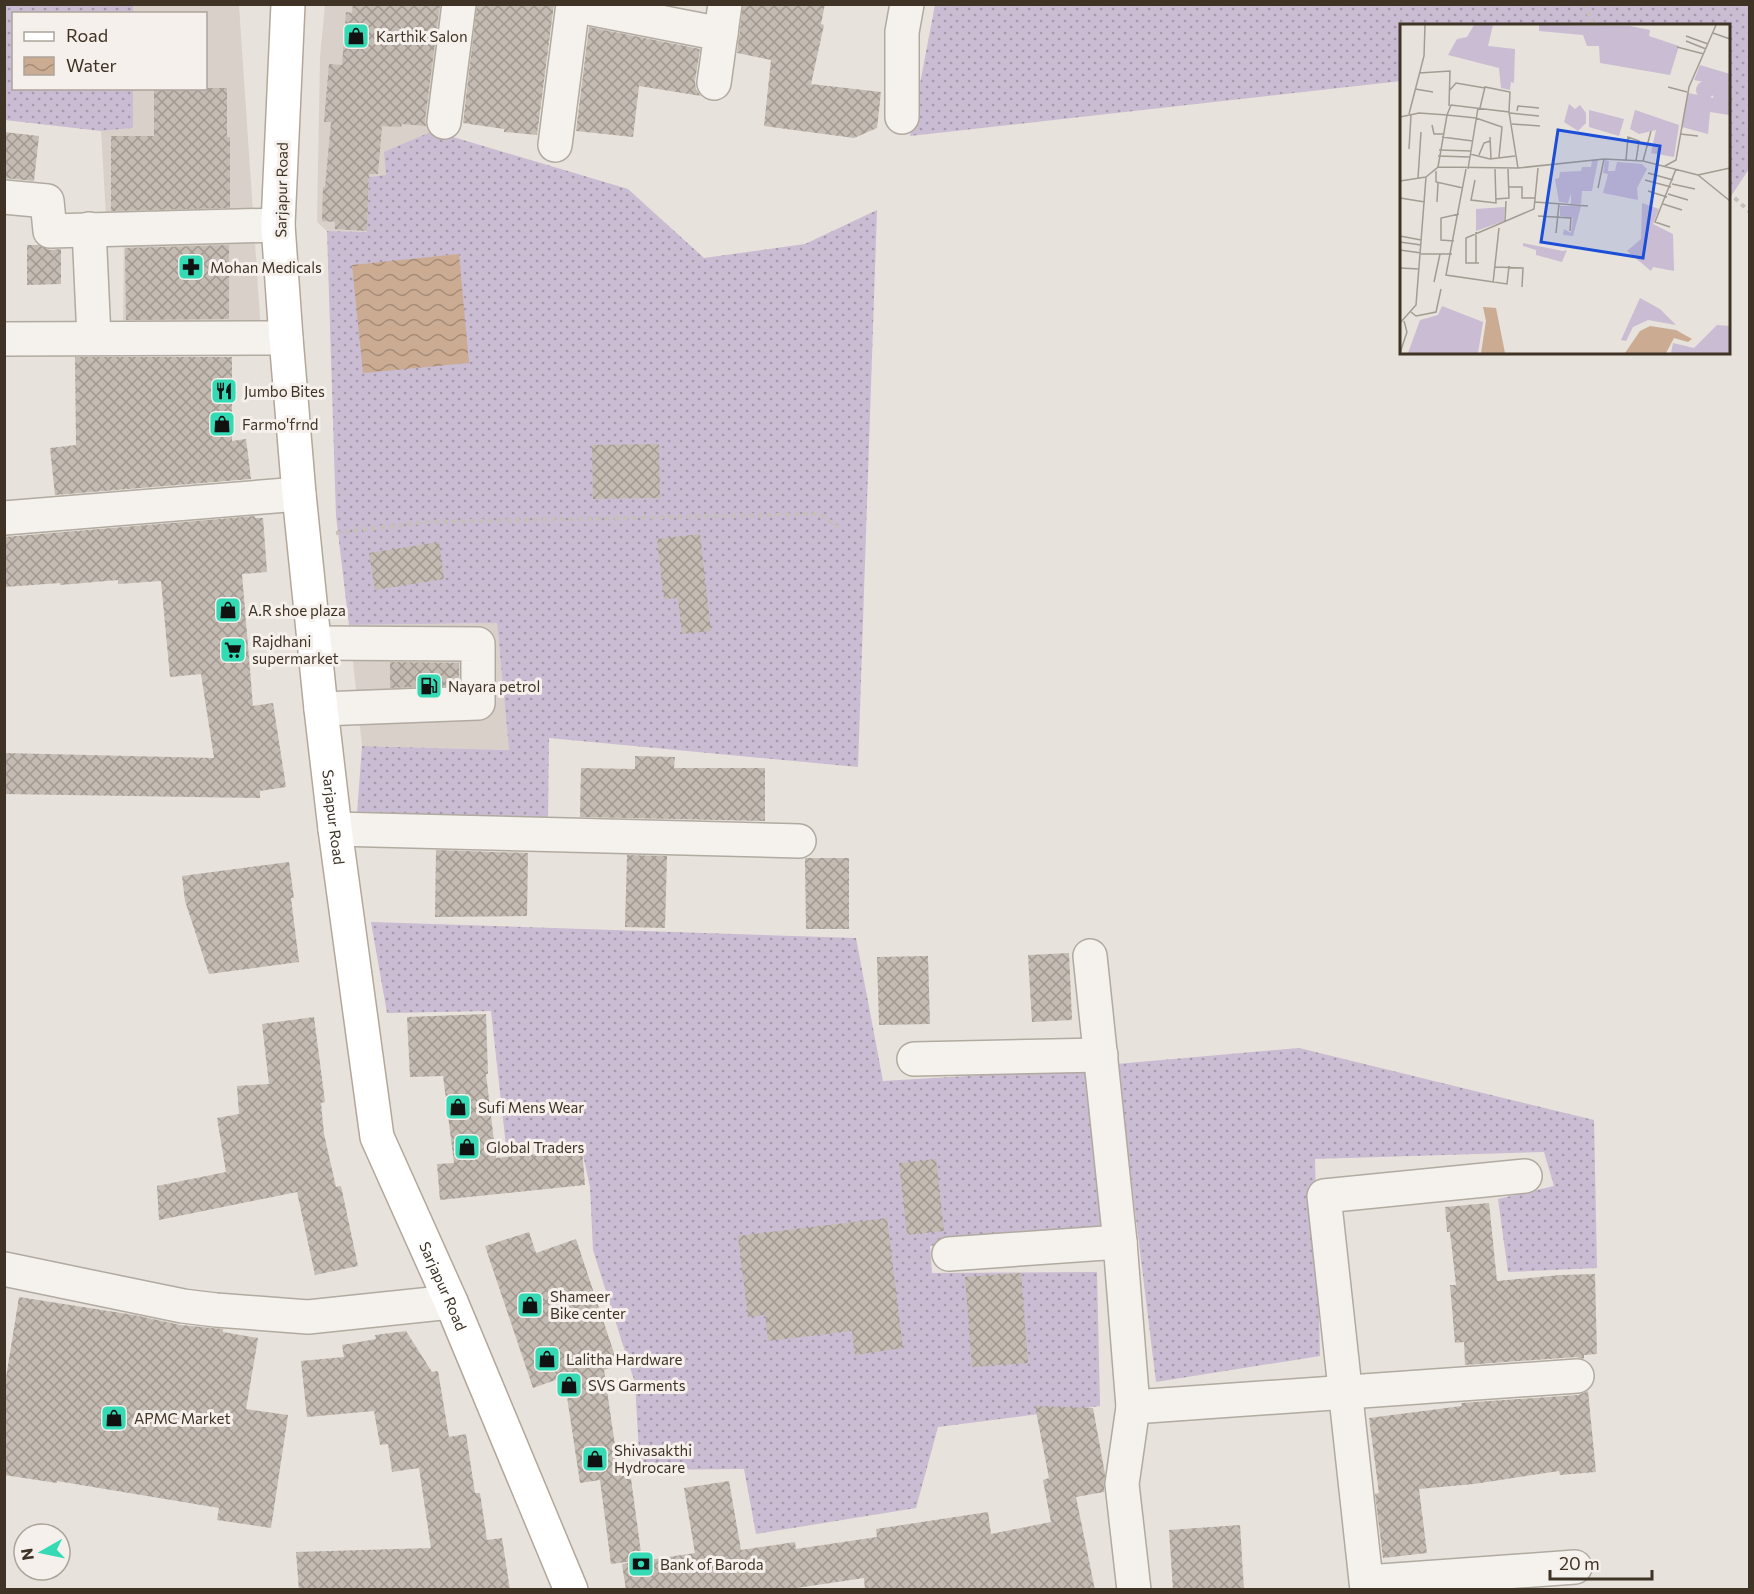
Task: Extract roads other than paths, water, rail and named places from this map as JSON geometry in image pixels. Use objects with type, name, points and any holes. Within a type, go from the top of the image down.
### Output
[{"type":"main road","name":"Sarjapur Road","points":[[288,4],[278,225],[286,338],[321,709],[377,1137],[451,1302],[571,1590]]},
{"type":"street","points":[[444,122],[459,4]]},
{"type":"street","points":[[902,117],[902,32],[907,4]]},
{"type":"street","points":[[555,145],[573,5],[723,19],[714,83]]},
{"type":"street","points":[[4,197],[47,201],[51,231],[278,225]]},
{"type":"street","points":[[89,230],[94,338]]},
{"type":"street","points":[[4,339],[286,338]]},
{"type":"street","points":[[4,518],[299,494]]},
{"type":"street","points":[[314,643],[478,644],[478,703],[321,709]]},
{"type":"street","points":[[335,829],[799,842]]},
{"type":"street","points":[[1090,956],[1120,1242],[1133,1407],[1122,1484],[1134,1590]]},
{"type":"street","points":[[914,1059],[1101,1055]]},
{"type":"street","points":[[1525,1176],[1324,1196],[1367,1586],[1575,1567]]},
{"type":"street","points":[[949,1254],[1120,1242]]},
{"type":"street","points":[[4,1269],[183,1306],[239,1312],[308,1317],[451,1302]]},
{"type":"street","points":[[1133,1407],[1577,1376]]},
{"type":"water","points":[[459,254],[469,363],[363,373],[352,265]]},
{"type":"place","name":"Karthik Salon","points":[[356,36]]},
{"type":"place","name":"Mohan Medicals","points":[[191,267]]},
{"type":"place","name":"Jumbo Bites","points":[[224,391]]},
{"type":"place","name":"Farmo'frnd","points":[[222,424]]},
{"type":"place","name":"A.R shoe plaza","points":[[228,610]]},
{"type":"place","name":"Rajdhani supermarket","points":[[233,650]]},
{"type":"place","name":"Nayara petrol","points":[[429,686]]},
{"type":"place","name":"Sufi Mens Wear","points":[[458,1107]]},
{"type":"place","name":"Global Traders","points":[[467,1147]]},
{"type":"place","name":"Shameer Bike center","points":[[530,1305]]},
{"type":"place","name":"Lalitha Hardware","points":[[547,1359]]},
{"type":"place","name":"SVS Garments","points":[[569,1385]]},
{"type":"place","name":"APMC Market","points":[[114,1418]]},
{"type":"place","name":"Shivasakthi Hydrocare","points":[[595,1459]]},
{"type":"place","name":"Bank of Baroda","points":[[641,1564]]}]
